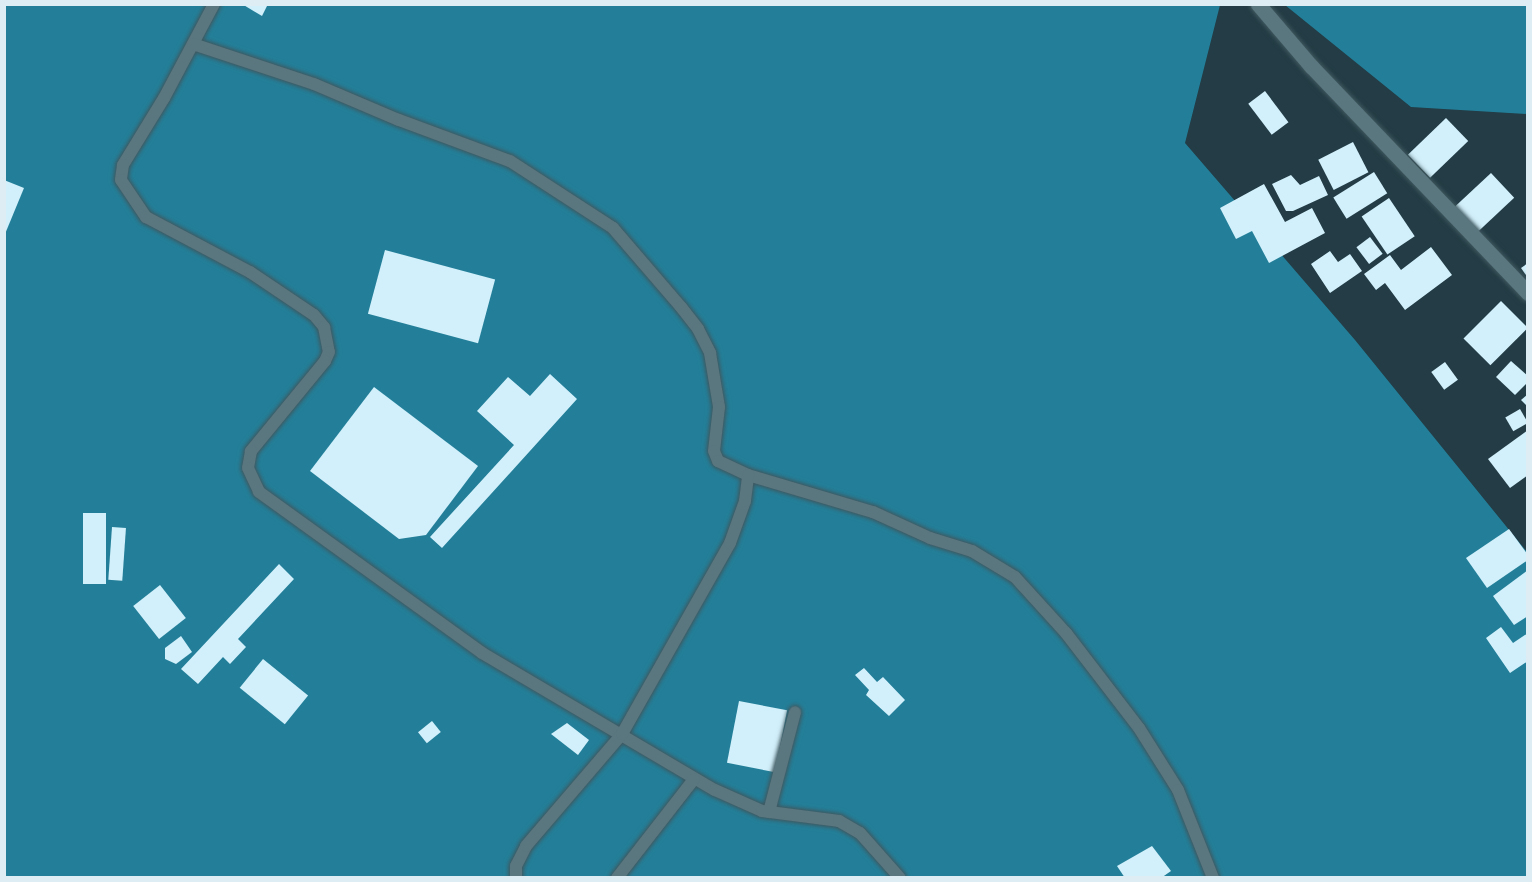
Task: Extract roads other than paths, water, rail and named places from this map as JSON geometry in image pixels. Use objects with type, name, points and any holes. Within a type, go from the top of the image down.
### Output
[{"type":"street","points":[[1258,4],[1311,66],[1527,294]]},
{"type":"lane","points":[[214,4],[123,165],[121,180],[146,217],[250,272],[314,315],[324,327],[328,345],[325,361],[251,451],[248,468],[259,492],[482,653],[715,790],[769,812],[839,821],[860,833],[900,878]]},
{"type":"lane","points":[[193,44],[314,84],[399,120],[510,161],[613,228],[698,329],[710,353],[719,407],[715,454],[721,464],[748,476],[873,512],[930,538],[972,551],[1015,577],[1066,633],[1139,728],[1178,790],[1213,878]]},
{"type":"lane","points":[[516,878],[516,866],[526,846],[622,734],[730,543],[745,501],[748,476]]},
{"type":"lane","points":[[769,812],[795,712]]},
{"type":"lane","points":[[617,878],[694,779]]}]
